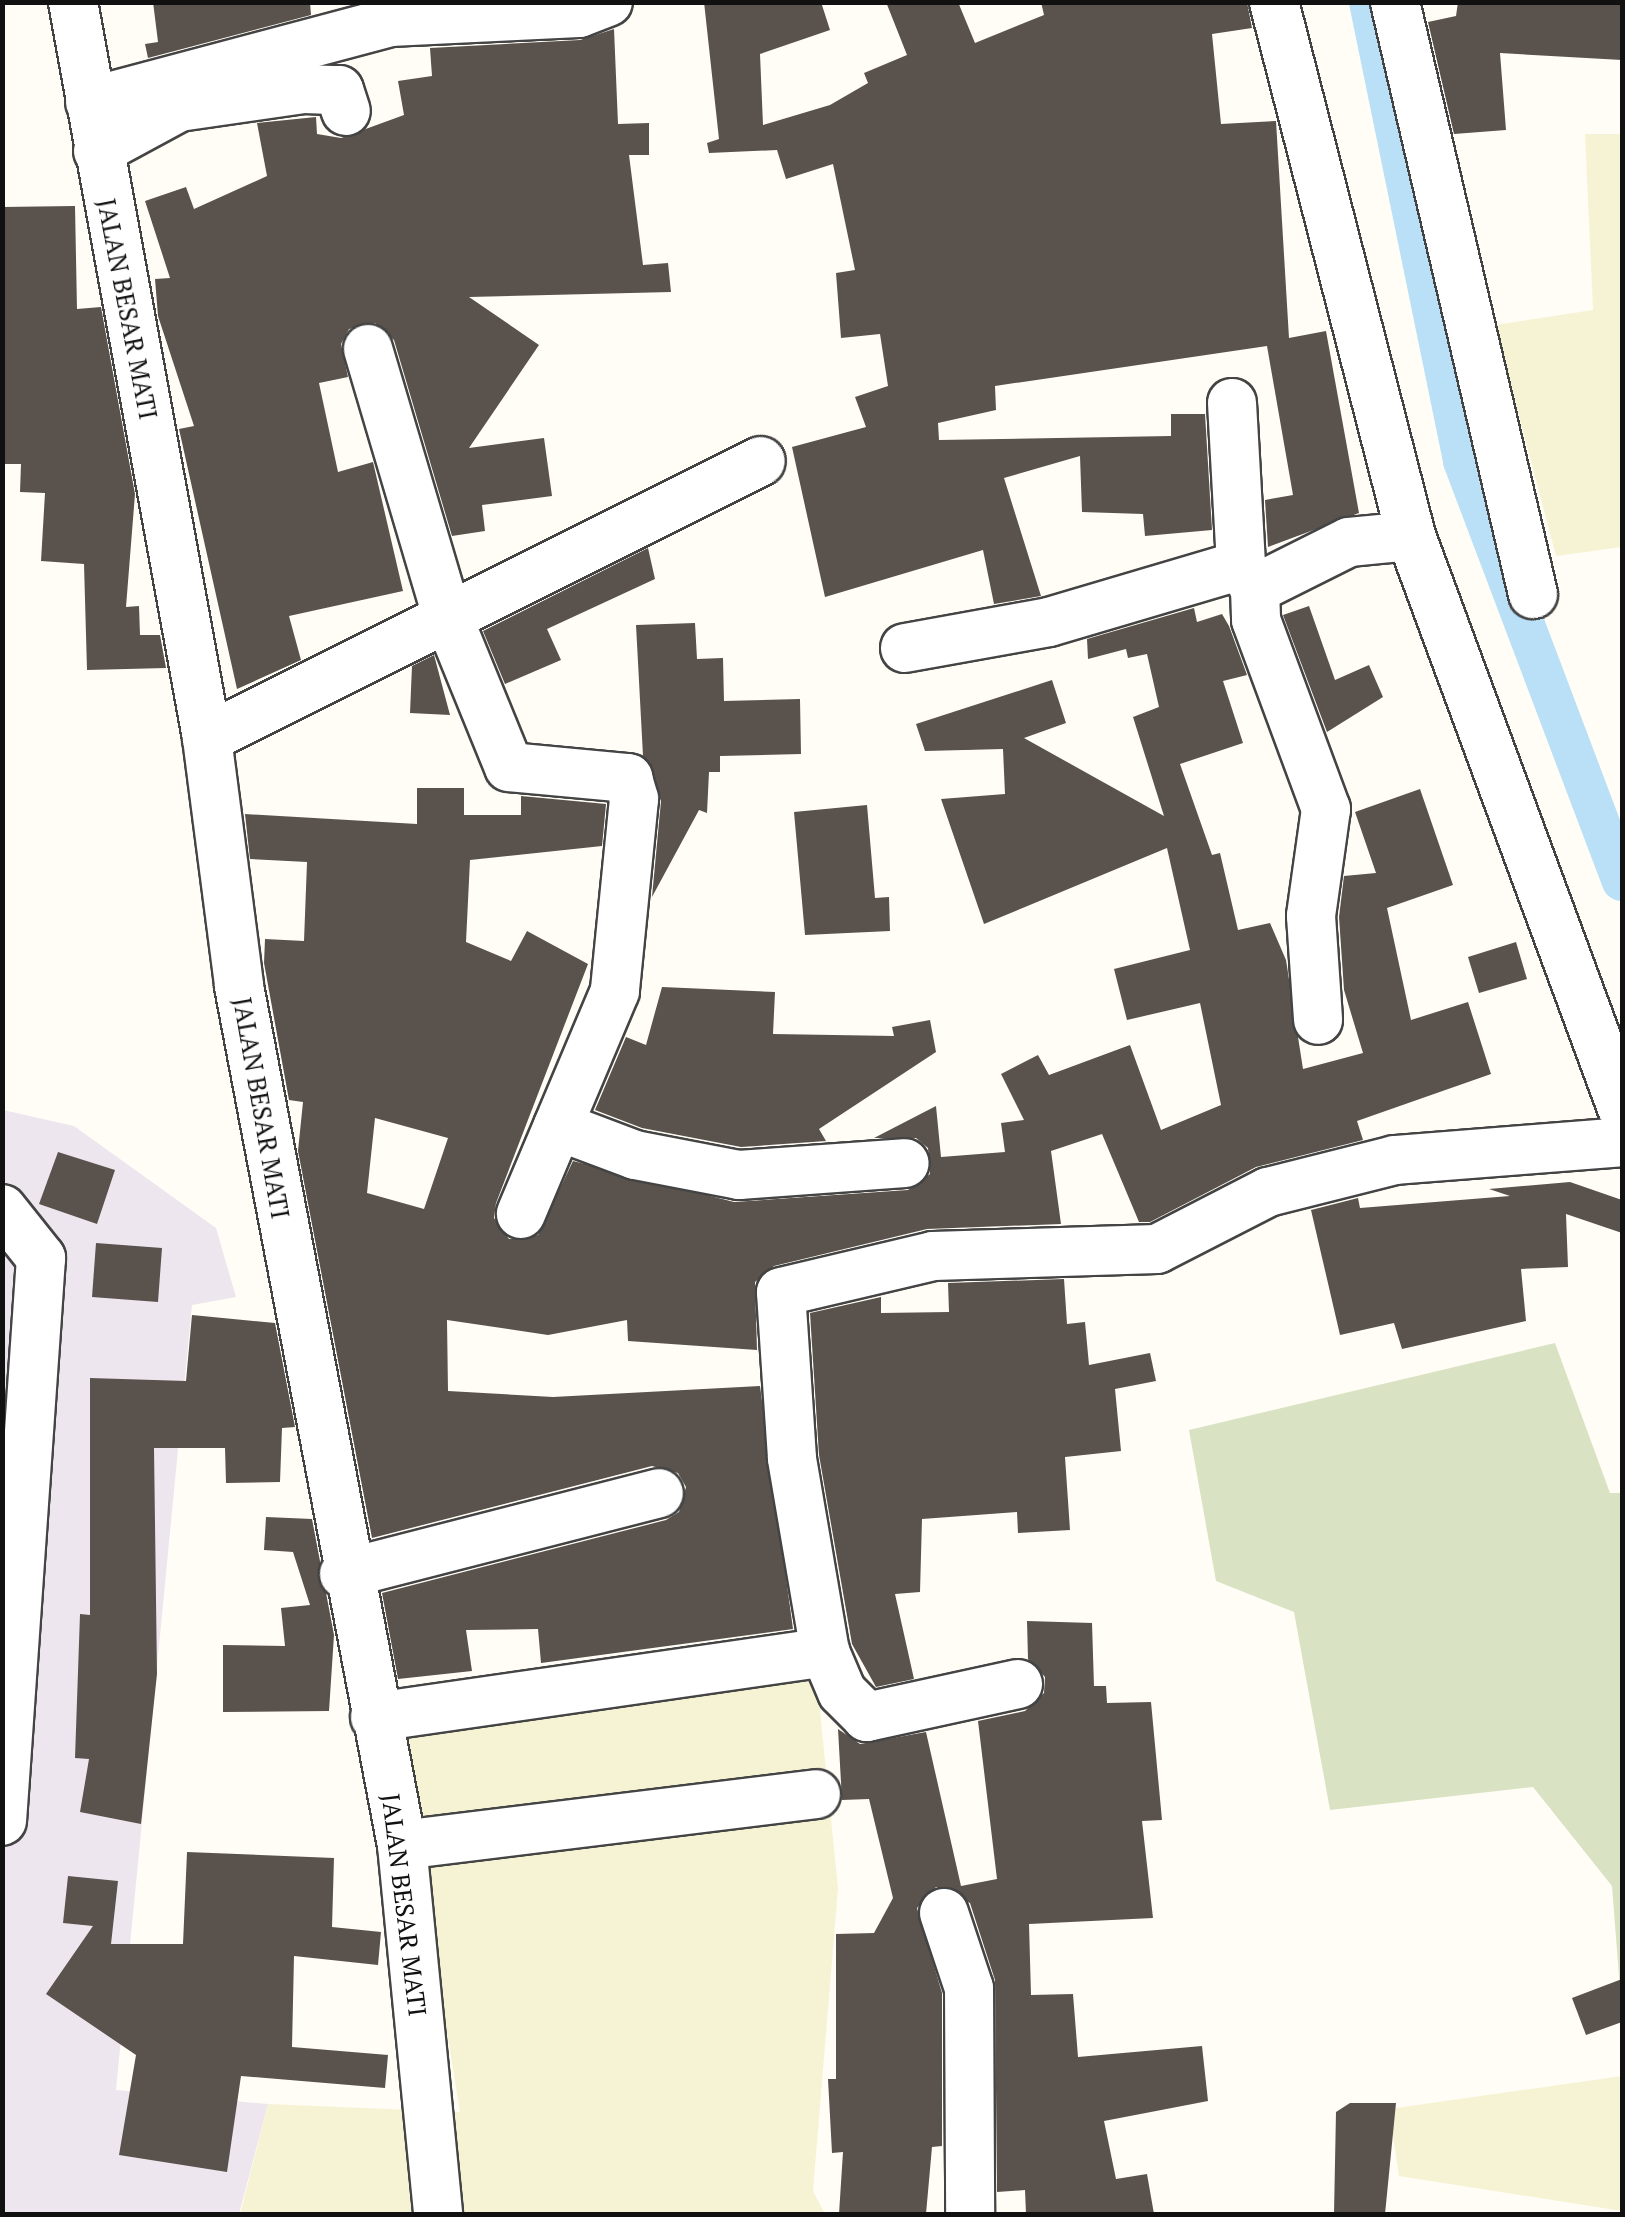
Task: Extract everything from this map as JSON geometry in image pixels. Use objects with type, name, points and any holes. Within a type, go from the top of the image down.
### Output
[{"type":"street","name":"JALAN BESAR MATI","points":[[73,2],[207,738],[239,986],[344,1574],[402,1845],[438,2214]]},
{"type":"street","points":[[90,102],[390,22],[580,13],[608,2]]},
{"type":"street","points":[[1274,2],[1410,536],[1622,1108]]},
{"type":"street","points":[[1394,2],[1532,594]]},
{"type":"street","points":[[98,151],[179,107],[304,89],[339,90],[346,111]]},
{"type":"street","points":[[368,350],[448,614],[509,767],[628,778],[634,799],[615,992],[521,1214]]},
{"type":"street","points":[[1232,403],[1248,577],[1256,620],[1326,809],[1311,916],[1318,1020]]},
{"type":"street","points":[[207,738],[448,614],[761,461]]},
{"type":"street","points":[[905,648],[1049,622],[1248,577],[1349,542],[1410,536]]},
{"type":"street","points":[[558,1126],[636,1155],[739,1175],[904,1164]]},
{"type":"street","points":[[1018,1684],[867,1717],[842,1692],[825,1652],[792,1458],[781,1292],[933,1256],[1157,1249],[1268,1192],[1395,1160],[1622,1142]]},
{"type":"street","points":[[2,1208],[41,1258],[2,1821]]},
{"type":"street","points":[[344,1574],[659,1493]]},
{"type":"street","points":[[375,1718],[825,1652]]},
{"type":"street","points":[[402,1845],[816,1794]]},
{"type":"street","points":[[944,1914],[969,1988],[970,2214]]},
{"type":"shaded area","points":[[1585,134],[1622,134],[1622,547],[1556,556],[1495,325],[1593,310]]},
{"type":"shaded area","points":[[3,1110],[74,1126],[216,1228],[236,1297],[192,1305],[116,2090],[268,2104],[239,2214],[3,2214]]},
{"type":"shaded area","points":[[815,1662],[838,1888],[813,2191],[825,2214],[240,2214],[268,2104],[460,2112],[393,1700]]},
{"type":"shaded area","points":[[1622,2076],[1622,2211],[1399,2176],[1389,2109]]},
{"type":"green space","points":[[1555,1343],[1610,1493],[1622,1493],[1622,2015],[1612,1886],[1533,1787],[1330,1810],[1294,1612],[1216,1581],[1189,1430]]},
{"type":"building","points":[[153,2],[310,2],[311,15],[148,58],[145,44],[158,42]]},
{"type":"building","points":[[704,2],[821,2],[830,30],[760,54],[763,125],[830,105],[868,83],[864,73],[907,55],[886,2],[958,2],[975,43],[1044,15],[1041,2],[1247,2],[1252,28],[1212,34],[1221,124],[1276,121],[1289,338],[1326,331],[1359,513],[1268,547],[1265,500],[1293,495],[1267,346],[995,386],[996,410],[938,423],[939,440],[1171,436],[1171,414],[1205,414],[1212,530],[1145,536],[1143,514],[1082,512],[1080,456],[1004,478],[1041,596],[994,604],[983,550],[825,597],[792,447],[866,427],[855,397],[888,386],[880,334],[841,338],[836,273],[855,270],[833,164],[786,179],[777,150],[709,153],[707,143],[719,139]]},
{"type":"building","points":[[1458,2],[1622,2],[1622,60],[1500,53],[1506,130],[1454,134],[1428,22],[1456,16]]},
{"type":"building","points":[[614,29],[618,124],[649,123],[649,155],[629,155],[643,265],[668,263],[671,292],[469,297],[539,345],[469,448],[544,438],[552,496],[482,505],[485,531],[452,536],[394,340],[375,323],[349,329],[341,344],[348,377],[319,383],[338,472],[373,462],[403,591],[289,616],[301,660],[237,689],[179,429],[194,426],[158,316],[155,279],[170,278],[145,201],[186,187],[194,209],[267,176],[257,123],[316,117],[317,134],[341,138],[404,115],[398,81],[432,76],[430,48],[580,40]]},
{"type":"building","points":[[75,206],[77,309],[101,307],[135,494],[126,607],[139,606],[140,635],[160,635],[166,668],[87,670],[84,564],[41,561],[45,493],[20,492],[21,464],[2,464],[2,207]]},
{"type":"building","points":[[648,548],[655,579],[547,629],[561,660],[505,684],[483,631]]},
{"type":"building","points":[[1309,606],[1335,680],[1369,665],[1383,697],[1327,732],[1283,615]]},
{"type":"building","points":[[1194,608],[1197,622],[1222,614],[1229,626],[1247,675],[1223,681],[1243,743],[1180,764],[1212,855],[1220,853],[1238,930],[1270,923],[1286,960],[1303,1069],[1363,1053],[1344,990],[1339,917],[1344,876],[1376,873],[1355,812],[1420,789],[1453,885],[1387,908],[1411,1020],[1468,1002],[1491,1074],[1357,1121],[1363,1140],[1256,1167],[1150,1222],[1139,1222],[1102,1134],[1051,1151],[1061,1224],[927,1229],[774,1266],[755,1282],[757,1350],[628,1341],[627,1320],[548,1335],[447,1320],[448,1391],[553,1397],[760,1386],[793,1629],[541,1663],[538,1629],[466,1630],[472,1671],[398,1679],[382,1593],[666,1520],[679,1512],[686,1487],[678,1473],[652,1466],[372,1538],[298,1151],[303,1102],[289,1100],[264,963],[265,939],[304,941],[307,862],[250,859],[245,814],[417,824],[417,788],[464,788],[464,815],[521,815],[521,796],[606,804],[602,846],[470,860],[466,942],[511,961],[527,931],[588,964],[496,1203],[494,1218],[509,1239],[538,1235],[573,1161],[734,1202],[908,1190],[930,1174],[928,1148],[916,1138],[874,1138],[936,1106],[941,1157],[1005,1152],[1001,1123],[1024,1120],[1001,1074],[1038,1055],[1049,1075],[1130,1045],[1161,1130],[1221,1105],[1200,1003],[1127,1020],[1114,969],[1190,950],[1167,848],[984,924],[941,799],[1005,794],[1003,749],[925,751],[916,724],[1052,680],[1066,723],[1024,738],[1164,816],[1133,717],[1159,707],[1147,654],[1128,658],[1126,649],[1088,659],[1087,639]],"holes":[[[375,1118],[448,1138],[424,1209],[367,1193]]]},
{"type":"building","points":[[695,623],[697,659],[723,658],[724,701],[800,699],[801,754],[720,756],[720,772],[709,772],[707,813],[699,810],[652,897],[661,801],[643,756],[636,625]]},
{"type":"building","points":[[434,655],[450,715],[410,713],[412,666]]},
{"type":"building","points":[[867,805],[875,898],[889,897],[890,931],[805,935],[794,812]]},
{"type":"building","points":[[1516,942],[1527,979],[1479,993],[1468,957]]},
{"type":"building","points":[[662,987],[775,992],[773,1034],[894,1036],[892,1027],[930,1020],[936,1052],[819,1129],[826,1141],[741,1147],[642,1128],[595,1110],[626,1037],[646,1045]]},
{"type":"building","points":[[58,1152],[115,1170],[97,1224],[39,1204]]},
{"type":"building","points":[[1570,1182],[1622,1200],[1622,1233],[1566,1214],[1568,1267],[1521,1269],[1526,1321],[1402,1349],[1394,1323],[1340,1335],[1311,1210],[1358,1198],[1360,1208],[1510,1196],[1489,1189]]},
{"type":"building","points":[[96,1243],[162,1248],[158,1302],[92,1297]]},
{"type":"building","points":[[1064,1279],[1067,1324],[1085,1322],[1089,1365],[1150,1353],[1156,1381],[1115,1389],[1121,1451],[1065,1457],[1070,1530],[1018,1533],[1017,1512],[922,1519],[920,1592],[895,1594],[914,1679],[876,1687],[852,1644],[819,1455],[810,1313],[881,1297],[881,1313],[949,1312],[948,1283]]},
{"type":"building","points":[[192,1315],[275,1323],[295,1427],[282,1428],[280,1482],[226,1483],[225,1448],[154,1448],[157,1674],[141,1824],[80,1812],[89,1759],[75,1758],[80,1614],[90,1615],[90,1378],[186,1381]]},
{"type":"building","points":[[266,1517],[312,1519],[334,1635],[329,1711],[223,1712],[223,1645],[285,1646],[281,1608],[310,1605],[293,1552],[264,1550]]},
{"type":"building","points":[[1027,1621],[1092,1623],[1094,1686],[1106,1686],[1107,1703],[1151,1702],[1162,1820],[1142,1821],[1153,1918],[1029,1924],[1031,1995],[1073,1994],[1078,2057],[1202,2046],[1208,2101],[1104,2121],[1116,2179],[1147,2174],[1154,2214],[1026,2214],[1025,2190],[997,2192],[995,1980],[970,1903],[936,1887],[917,1908],[942,1993],[942,2146],[932,2147],[926,2214],[839,2214],[843,2152],[832,2153],[828,2079],[836,2079],[836,1934],[874,1933],[893,1898],[869,1799],[842,1800],[838,1729],[860,1744],[926,1732],[961,1886],[997,1879],[978,1721],[1025,1711],[1044,1693],[1045,1677],[1028,1659]]},
{"type":"building","points":[[187,1852],[334,1858],[332,1927],[381,1932],[378,1965],[294,1956],[292,2047],[388,2055],[385,2088],[241,2076],[227,2172],[119,2155],[136,2055],[46,1994],[93,1926],[63,1923],[68,1876],[118,1881],[111,1944],[183,1944]]},
{"type":"building","points":[[1622,1979],[1622,2022],[1586,2035],[1572,1998]]},
{"type":"building","points":[[1350,2103],[1396,2103],[1385,2214],[1334,2214],[1336,2112]]},
{"type":"waterway","points":[[1369,2],[1463,461],[1622,881]]}]
